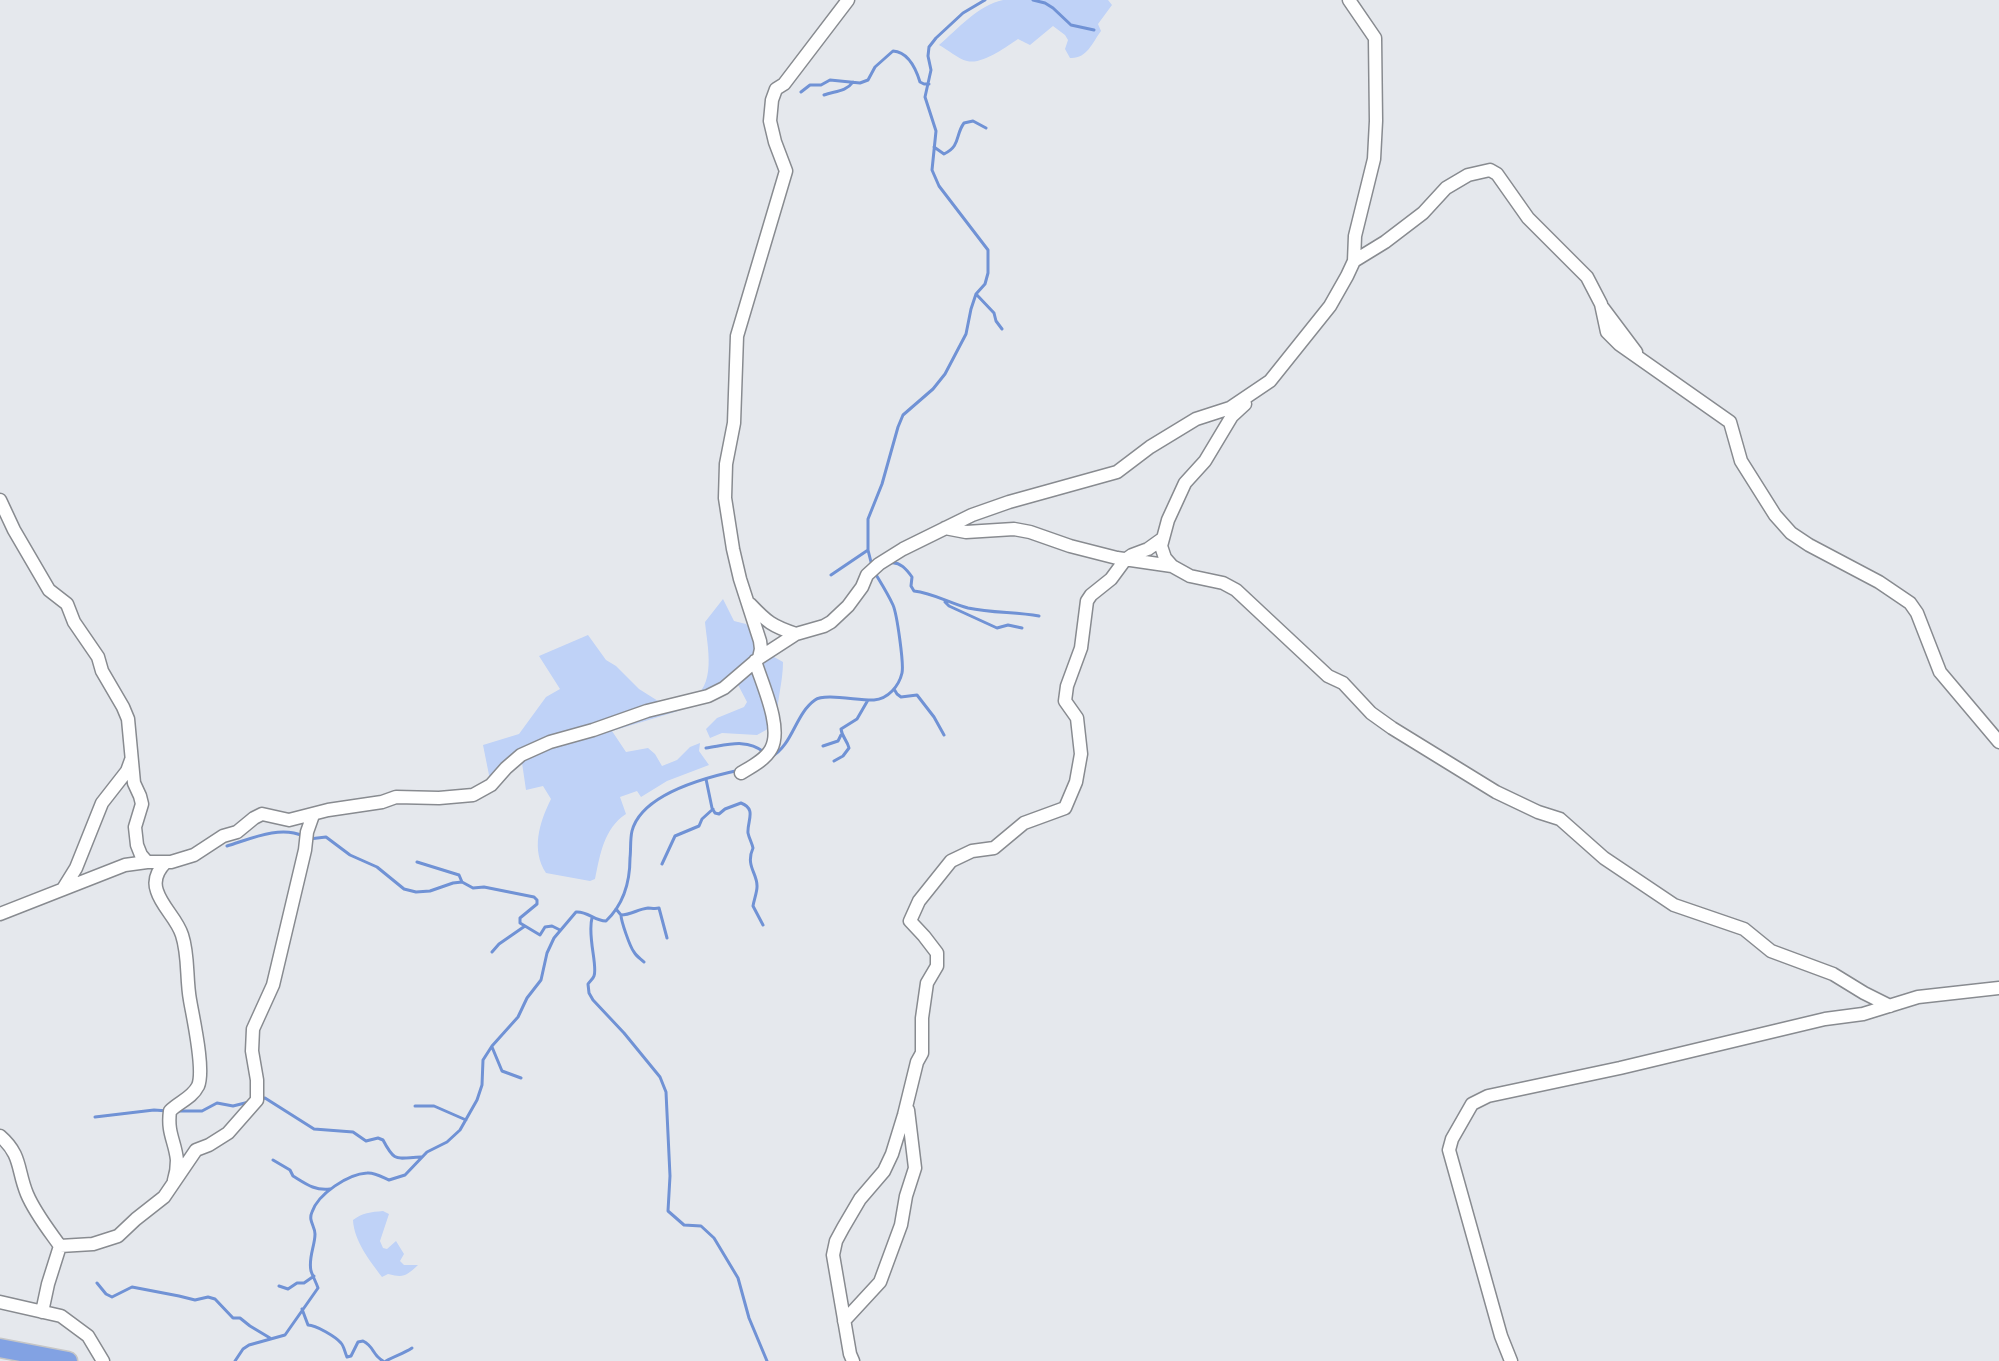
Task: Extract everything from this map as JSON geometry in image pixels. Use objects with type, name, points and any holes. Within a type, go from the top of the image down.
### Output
[{"type":"highway","points":[[0,1348],[68,1361]]},
{"type":"street","points":[[741,773],[764,758],[772,749],[775,733],[757,660],[761,649],[740,579],[725,498],[726,464],[734,423],[737,336],[786,171],[770,121],[772,100],[776,89],[784,84],[848,0]]},
{"type":"street","points":[[1172,566],[1161,552],[1162,539],[1185,483],[1205,461],[1232,416],[1270,381],[1330,306],[1354,261],[1355,236],[1374,159],[1375,38],[1349,0]]},
{"type":"street","points":[[1354,261],[1385,242],[1423,213],[1446,188],[1468,175],[1490,170],[1497,174],[1528,218],[1587,277],[1601,304],[1608,332],[1619,344],[1730,422],[1741,461],[1774,515],[1791,533],[1879,582],[1910,603],[1917,613],[1940,672],[1999,742]]},
{"type":"street","points":[[0,914],[124,865],[166,862],[194,855],[223,836],[237,832],[262,814],[289,820],[328,810],[382,802],[396,797],[439,798],[473,795],[491,785],[521,755],[550,742],[647,711],[708,696],[724,688],[757,660],[795,634],[831,622],[849,606],[867,575],[879,564],[903,549],[972,515],[1009,502],[1117,472],[1150,447],[1196,419],[1230,408],[1270,381]]},
{"type":"street","points":[[0,500],[14,530],[49,590],[67,604],[74,622],[98,657],[102,671],[126,713],[134,783],[142,804],[135,827],[137,845],[147,862]]},
{"type":"street","points":[[945,528],[966,532],[1014,530],[1030,532],[1070,546],[1125,560],[1172,566],[1190,576],[1223,583],[1236,590],[1320,669],[1328,676],[1343,683],[1371,713],[1392,728],[1496,792],[1538,812],[1560,819],[1604,858],[1674,905],[1744,929],[1771,951],[1833,974],[1890,1006]]},
{"type":"street","points":[[853,1361],[833,1256],[836,1241],[860,1199],[884,1171],[892,1154],[917,1062],[922,1053],[922,1018],[927,983],[937,966],[937,953],[910,921],[919,901],[951,861],[972,851],[994,848],[1024,823],[1065,808],[1076,782],[1081,754],[1077,718],[1065,701],[1067,686],[1081,648],[1085,609],[1091,595],[1111,579],[1125,560],[1162,539]]},
{"type":"street","points":[[747,601],[765,621],[776,628],[795,634]]},
{"type":"street","points":[[62,890],[76,868],[102,803],[127,771],[132,759]]},
{"type":"street","points":[[60,1246],[93,1244],[118,1236],[164,1197],[196,1150],[228,1133],[257,1100],[257,1080],[252,1051],[254,1029],[273,985],[305,850],[307,832],[313,815]]},
{"type":"street","points":[[166,862],[159,870],[156,879],[157,891],[178,924],[183,937],[189,999],[197,1030],[200,1081],[197,1089],[170,1111],[170,1137],[177,1160],[174,1182]]},
{"type":"street","points":[[1511,1361],[1501,1336],[1449,1150],[1452,1139],[1472,1104],[1488,1096],[1620,1068],[1825,1019],[1863,1014],[1927,996],[1999,988]]},
{"type":"street","points":[[844,1321],[880,1282],[901,1225],[906,1196],[915,1168],[907,1103]]},
{"type":"street","points":[[0,1136],[13,1149],[27,1194],[47,1230],[60,1246]]},
{"type":"street","points":[[42,1312],[60,1246]]},
{"type":"street","points":[[0,1302],[61,1316],[88,1336],[103,1361]]},
{"type":"shaded area","points":[[1003,0],[1108,0],[1112,5],[1098,24],[1101,31],[1092,45],[1076,58],[1070,58],[1065,49],[1068,40],[1053,26],[1030,45],[1018,39],[994,54],[973,62],[960,58],[939,45],[977,12]]},
{"type":"shaded area","points":[[723,599],[734,621],[746,624],[767,653],[783,662],[777,719],[757,735],[722,733],[710,738],[706,729],[717,718],[744,707],[747,702],[735,679],[702,702],[612,731],[626,752],[648,748],[655,754],[662,766],[677,760],[690,747],[700,743],[699,751],[709,765],[667,781],[641,797],[637,791],[620,797],[626,814],[608,834],[595,879],[590,881],[546,873],[539,855],[538,836],[551,799],[543,786],[526,790],[521,756],[491,785],[483,745],[519,734],[546,697],[560,689],[539,656],[588,635],[606,660],[616,666],[639,689],[666,706],[683,702],[698,694],[704,686],[709,665],[705,622]]},
{"type":"shaded area","points":[[383,1211],[389,1214],[380,1241],[383,1248],[387,1249],[396,1241],[404,1254],[400,1261],[404,1265],[418,1265],[404,1275],[388,1274],[382,1277],[356,1236],[353,1220],[367,1213]]},
{"type":"waterway","points":[[872,566],[868,550],[868,519],[882,484],[898,427],[903,415],[933,389],[945,374],[966,334],[976,294],[985,284],[988,273],[988,250],[939,186],[932,170],[936,131],[925,97],[931,70],[929,47],[963,13],[985,0]]},
{"type":"waterway","points":[[1033,0],[1053,8],[1071,25],[1094,30]]},
{"type":"waterway","points":[[801,92],[810,85],[821,85],[830,80],[860,83],[868,80],[875,67],[893,51],[907,58],[914,67],[920,82],[929,84]]},
{"type":"waterway","points":[[824,95],[843,89],[853,82]]},
{"type":"waterway","points":[[934,147],[944,154],[949,151],[955,144],[964,123],[973,121],[986,128]]},
{"type":"waterway","points":[[976,294],[994,313],[1002,329]]},
{"type":"waterway","points":[[831,575],[868,550]]},
{"type":"waterway","points":[[890,563],[900,565],[908,572],[912,577],[911,586],[914,591],[968,608],[1039,616]]},
{"type":"waterway","points":[[771,757],[784,745],[803,713],[815,700],[826,697],[879,699],[892,691],[898,683],[902,668],[896,618],[893,605],[875,573]]},
{"type":"waterway","points":[[945,602],[997,628],[1008,625],[1022,628]]},
{"type":"waterway","points":[[894,689],[901,697],[917,695],[944,735]]},
{"type":"waterway","points":[[834,761],[843,756],[849,748],[841,729],[857,719],[868,700]]},
{"type":"waterway","points":[[823,746],[838,741],[841,735]]},
{"type":"waterway","points":[[706,748],[743,744],[764,752]]},
{"type":"waterway","points":[[235,1361],[243,1349],[249,1345],[285,1335],[318,1288],[310,1266],[315,1234],[311,1218],[320,1198],[343,1181],[359,1174],[372,1173],[389,1180],[405,1175],[427,1152],[447,1142],[460,1130],[477,1100],[482,1085],[483,1060],[492,1046],[518,1017],[527,998],[541,980],[547,953],[554,938],[576,912],[606,921],[622,900],[630,867],[631,834],[638,818],[648,806],[694,782],[740,770]]},
{"type":"waterway","points":[[706,779],[715,813],[719,814],[741,803],[749,809],[748,833],[753,848],[750,860],[757,882],[753,906],[763,925]]},
{"type":"waterway","points":[[662,864],[675,836],[699,826],[702,819],[713,809]]},
{"type":"waterway","points":[[227,846],[275,832],[303,836]]},
{"type":"waterway","points":[[309,839],[326,837],[350,855],[377,867],[404,889],[416,892],[430,891],[462,882],[473,888],[484,887],[534,897],[537,904],[520,918],[520,923],[540,935],[545,927],[552,926],[560,930]]},
{"type":"waterway","points":[[417,862],[459,875],[462,882]]},
{"type":"waterway","points":[[616,909],[621,915],[659,908],[667,938]]},
{"type":"waterway","points":[[621,915],[632,949],[644,962]]},
{"type":"waterway","points":[[592,918],[591,933],[595,971],[594,977],[588,984],[589,993],[660,1077],[666,1092],[670,1176],[668,1211],[684,1225],[701,1226],[714,1238],[738,1278],[749,1318],[767,1361]]},
{"type":"waterway","points":[[492,952],[499,944],[525,926]]},
{"type":"waterway","points":[[492,1047],[502,1071],[521,1078]]},
{"type":"waterway","points":[[261,1099],[265,1098],[314,1129],[353,1132],[366,1141],[378,1138],[383,1140],[390,1152],[397,1158],[421,1157]]},
{"type":"waterway","points":[[178,1111],[202,1111],[217,1103],[233,1106],[249,1102]]},
{"type":"waterway","points":[[415,1106],[434,1106],[466,1120]]},
{"type":"waterway","points":[[95,1117],[154,1110],[168,1111]]},
{"type":"waterway","points":[[273,1160],[290,1170],[293,1176],[306,1184],[315,1188],[330,1189]]},
{"type":"waterway","points":[[279,1286],[288,1289],[314,1276]]},
{"type":"waterway","points":[[97,1283],[106,1294],[112,1297],[132,1287],[195,1300],[208,1297],[215,1299],[233,1318],[240,1318],[270,1338]]},
{"type":"waterway","points":[[302,1309],[308,1325],[321,1329],[338,1341],[343,1346],[347,1357],[351,1356],[358,1342],[363,1341],[383,1361]]},
{"type":"waterway","points":[[386,1361],[412,1348]]}]
